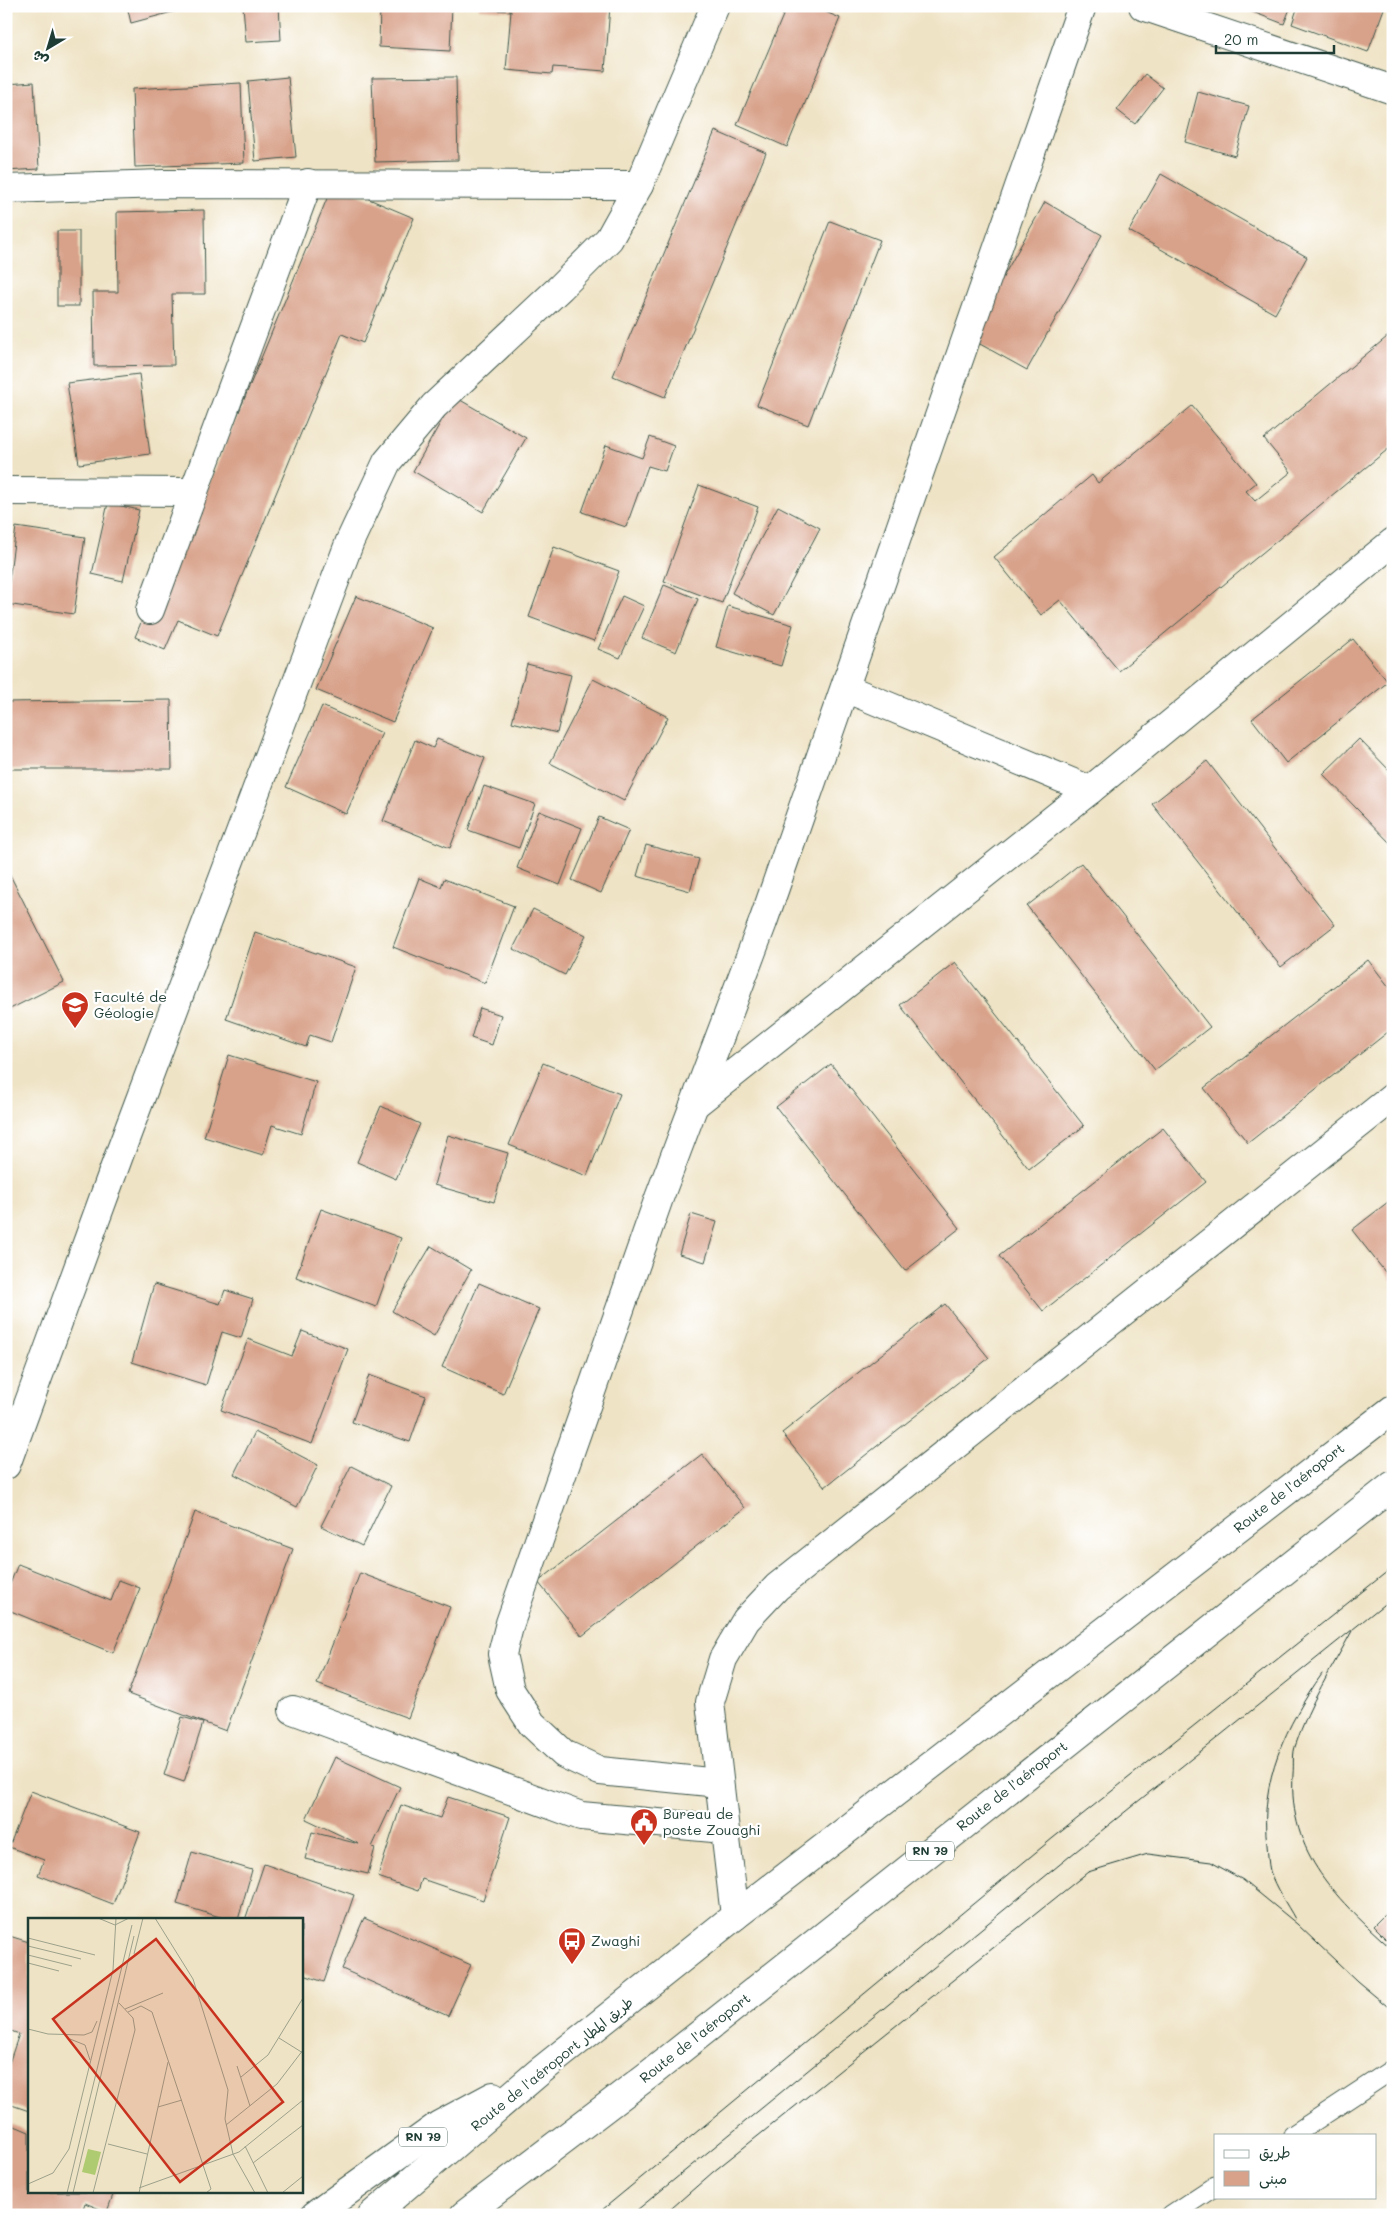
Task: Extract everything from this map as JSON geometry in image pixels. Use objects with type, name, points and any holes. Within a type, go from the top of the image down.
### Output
[{"type":"main road","points":[[6,1466],[121,1150],[347,551],[387,462],[434,406],[561,288],[609,239],[639,186],[715,6]]},
{"type":"main road","points":[[719,1783],[600,1771],[564,1754],[532,1724],[510,1690],[502,1654],[523,1586],[659,1198],[762,922],[1082,6]]},
{"type":"main road","points":[[1143,6],[1393,90]]},
{"type":"main road","points":[[6,189],[164,184],[308,183],[639,186]]},
{"type":"main road","points":[[150,610],[308,183]]},
{"type":"main road","points":[[6,491],[194,492]]},
{"type":"main road","points":[[694,1105],[1090,790],[1393,542]]},
{"type":"main road","points":[[844,688],[1090,790]]},
{"type":"main road","points":[[735,1916],[710,1702],[723,1659],[746,1620],[777,1587],[1393,1097]]},
{"type":"main road","name":"Route de l'aéroport","points":[[735,1916],[1393,1408]]},
{"type":"main road","name":"Route de l'aéroport","points":[[464,2215],[651,2073],[1393,1485]]},
{"type":"main road","points":[[293,1710],[581,1816],[724,1829]]},
{"type":"main road","name":"Route de l'aéroport طريق المطار","points":[[372,2215],[539,2072],[735,1916]]},
{"type":"main road","name":"RN 79","points":[[315,2215],[440,2125],[539,2072]]},
{"type":"main road","name":"RN 79","points":[[490,2215],[651,2073]]},
{"type":"lane","points":[[1295,2134],[1393,2069]]},
{"type":"lane","points":[[1171,2215],[1214,2187]]},
{"type":"building","points":[[127,6],[186,6],[187,8],[131,23]]},
{"type":"building","points":[[243,6],[279,6],[281,40],[246,42]]},
{"type":"building","points":[[380,6],[452,6],[450,51],[379,47]]},
{"type":"building","points":[[479,6],[610,6],[605,71],[553,67],[552,74],[506,70],[511,11],[479,9]]},
{"type":"building","points":[[787,6],[811,6],[840,18],[787,147],[737,125]]},
{"type":"building","points":[[1237,6],[1291,6],[1284,24]]},
{"type":"building","points":[[1298,6],[1385,6],[1368,52],[1292,24]]},
{"type":"building","points":[[1145,74],[1163,88],[1135,124],[1117,110]]},
{"type":"building","points":[[288,77],[296,157],[255,161],[248,81]]},
{"type":"building","points":[[456,77],[458,160],[375,162],[372,78]]},
{"type":"building","points":[[34,82],[39,169],[6,171],[6,111],[9,111],[7,84]]},
{"type":"building","points":[[241,83],[244,163],[135,167],[132,89]]},
{"type":"building","points":[[1198,92],[1249,106],[1235,156],[1185,142]]},
{"type":"building","points":[[715,131],[766,153],[665,397],[613,376]]},
{"type":"building","points":[[1161,174],[1307,257],[1275,314],[1129,231]]},
{"type":"building","points":[[333,184],[414,218],[363,343],[342,334],[217,636],[178,620],[165,650],[135,637],[173,545],[200,506]]},
{"type":"building","points":[[1045,202],[1102,235],[1027,370],[969,338]]},
{"type":"building","points":[[204,210],[205,294],[172,294],[174,365],[94,366],[93,292],[118,292],[117,212]]},
{"type":"building","points":[[830,221],[880,240],[808,425],[757,405]]},
{"type":"building","points":[[57,231],[79,231],[79,306],[57,306]]},
{"type":"building","points":[[1393,332],[1393,445],[1119,671],[1060,600],[1041,615],[994,557],[1092,475],[1098,483],[1192,406],[1256,483],[1246,491],[1255,501],[1291,472],[1264,439]]},
{"type":"building","points":[[139,374],[150,454],[79,464],[67,383]]},
{"type":"building","points":[[455,397],[526,438],[483,512],[413,471]]},
{"type":"building","points":[[650,437],[674,446],[665,471],[648,466],[626,527],[582,512],[606,445],[642,458]]},
{"type":"building","points":[[699,485],[758,507],[722,603],[664,581]]},
{"type":"building","points":[[108,503],[139,510],[123,581],[92,574]]},
{"type":"building","points":[[778,506],[820,528],[774,615],[732,593]]},
{"type":"building","points":[[16,527],[85,537],[74,614],[6,604]]},
{"type":"building","points":[[554,547],[619,571],[594,641],[529,617]]},
{"type":"building","points":[[664,585],[698,599],[676,652],[642,638]]},
{"type":"building","points":[[356,596],[433,628],[393,722],[316,690]]},
{"type":"building","points":[[622,596],[644,606],[620,658],[598,649]]},
{"type":"building","points":[[728,606],[793,625],[781,666],[716,647]]},
{"type":"building","points":[[1353,639],[1388,682],[1286,763],[1252,719]]},
{"type":"building","points":[[527,664],[571,675],[557,733],[512,722]]},
{"type":"building","points":[[593,679],[668,717],[624,801],[550,763]]},
{"type":"building","points":[[171,700],[172,769],[6,769],[6,702]]},
{"type":"building","points":[[322,706],[382,733],[346,814],[286,787]]},
{"type":"building","points":[[437,739],[485,758],[450,848],[383,821],[415,740],[433,748]]},
{"type":"building","points":[[1359,739],[1393,774],[1393,846],[1323,774]]},
{"type":"building","points":[[1207,761],[1335,925],[1281,967],[1152,804]]},
{"type":"building","points":[[484,786],[535,804],[519,848],[468,830]]},
{"type":"building","points":[[539,811],[582,828],[560,885],[517,868]]},
{"type":"building","points":[[599,817],[629,830],[601,893],[572,880]]},
{"type":"building","points":[[646,845],[699,859],[690,891],[637,876]]},
{"type":"building","points":[[1081,863],[1210,1027],[1155,1070],[1027,906]]},
{"type":"building","points":[[6,867],[64,982],[6,1011]]},
{"type":"building","points":[[419,878],[441,887],[444,879],[514,906],[485,983],[393,947]]},
{"type":"building","points":[[533,909],[586,935],[565,975],[513,949]]},
{"type":"building","points":[[255,932],[356,967],[331,1042],[310,1035],[306,1047],[226,1019]]},
{"type":"building","points":[[1368,960],[1393,992],[1393,1028],[1248,1143],[1204,1088]]},
{"type":"building","points":[[955,962],[1084,1126],[1029,1169],[900,1005]]},
{"type":"building","points":[[480,1008],[501,1015],[492,1045],[471,1038]]},
{"type":"building","points":[[229,1055],[316,1082],[301,1134],[272,1125],[263,1155],[204,1137]]},
{"type":"building","points":[[543,1063],[620,1094],[587,1176],[509,1145]]},
{"type":"building","points":[[831,1064],[960,1228],[905,1271],[776,1107]]},
{"type":"building","points":[[381,1106],[420,1124],[396,1179],[357,1162]]},
{"type":"building","points":[[1163,1128],[1206,1182],[1043,1311],[999,1256]]},
{"type":"building","points":[[448,1135],[508,1153],[494,1202],[434,1185]]},
{"type":"building","points":[[1393,1198],[1393,1282],[1352,1230]]},
{"type":"building","points":[[321,1209],[401,1238],[376,1307],[296,1277]]},
{"type":"building","points":[[691,1214],[717,1222],[705,1262],[679,1254]]},
{"type":"building","points":[[431,1246],[471,1270],[434,1336],[392,1311]]},
{"type":"building","points":[[479,1283],[539,1309],[503,1394],[442,1367]]},
{"type":"building","points":[[154,1284],[220,1304],[225,1290],[253,1299],[241,1338],[222,1332],[206,1385],[132,1362]]},
{"type":"building","points":[[945,1304],[989,1358],[825,1487],[782,1433]]},
{"type":"building","points":[[302,1331],[348,1349],[312,1444],[221,1410],[248,1339],[292,1356]]},
{"type":"building","points":[[369,1375],[426,1396],[410,1442],[352,1422]]},
{"type":"building","points":[[255,1432],[318,1465],[297,1507],[234,1474]]},
{"type":"building","points":[[702,1454],[745,1508],[582,1636],[538,1582]]},
{"type":"building","points":[[351,1466],[391,1486],[362,1546],[321,1526]]},
{"type":"building","points":[[195,1512],[293,1549],[226,1731],[128,1694]]},
{"type":"building","points":[[18,1564],[111,1601],[119,1580],[140,1588],[113,1653],[6,1609],[6,1594]]},
{"type":"building","points":[[360,1573],[450,1607],[408,1718],[317,1684]]},
{"type":"building","points":[[182,1717],[203,1723],[184,1782],[164,1775]]},
{"type":"building","points":[[335,1757],[400,1787],[372,1847],[375,1848],[368,1874],[305,1859],[312,1832],[359,1844],[306,1819]]},
{"type":"building","points":[[31,1791],[140,1832],[113,1904],[38,1875],[44,1860],[9,1847]]},
{"type":"building","points":[[448,1797],[510,1817],[483,1900],[422,1879],[418,1891],[378,1877],[401,1805],[440,1818]]},
{"type":"building","points":[[192,1852],[252,1870],[239,1918],[223,1918],[177,1904]]},
{"type":"building","points":[[264,1864],[354,1895],[324,1982],[302,1974],[302,1918],[246,1918]]},
{"type":"building","points":[[1393,1906],[1393,1941],[1390,1943],[1373,1926]]},
{"type":"building","points":[[364,1918],[471,1965],[448,2016],[342,1969]]},
{"type":"building","points":[[6,1935],[28,1942],[28,2111],[6,2103],[6,2072],[19,2034],[6,2029]]},
{"type":"building","points":[[10,2124],[28,2132],[28,2194],[113,2194],[107,2212],[85,2203],[81,2215],[6,2215],[6,2133]]},
{"type":"tram line","points":[[596,2215],[1053,1838],[1393,1567]]},
{"type":"tram line","points":[[631,2215],[1070,1856],[1393,1597]]},
{"type":"tram line","points":[[1352,1631],[1314,1700],[1301,1729],[1294,1755],[1294,1803],[1299,1829],[1308,1852],[1320,1874],[1353,1913],[1393,1950]]},
{"type":"tram line","points":[[1295,1919],[1278,1890],[1270,1871],[1266,1821],[1267,1798],[1271,1776],[1287,1734],[1297,1713],[1322,1674]]},
{"type":"tram line","points":[[664,2215],[713,2172],[1088,1872],[1148,1854],[1211,1862],[1243,1880],[1297,1924],[1357,1981],[1393,2011]]},
{"type":"place","name":"Faculté de Géologie","points":[[75,1029]]},
{"type":"place","name":"Bureau de poste Zouaghi","points":[[644,1846]]},
{"type":"place","name":"Zwaghi","points":[[572,1965]]}]
